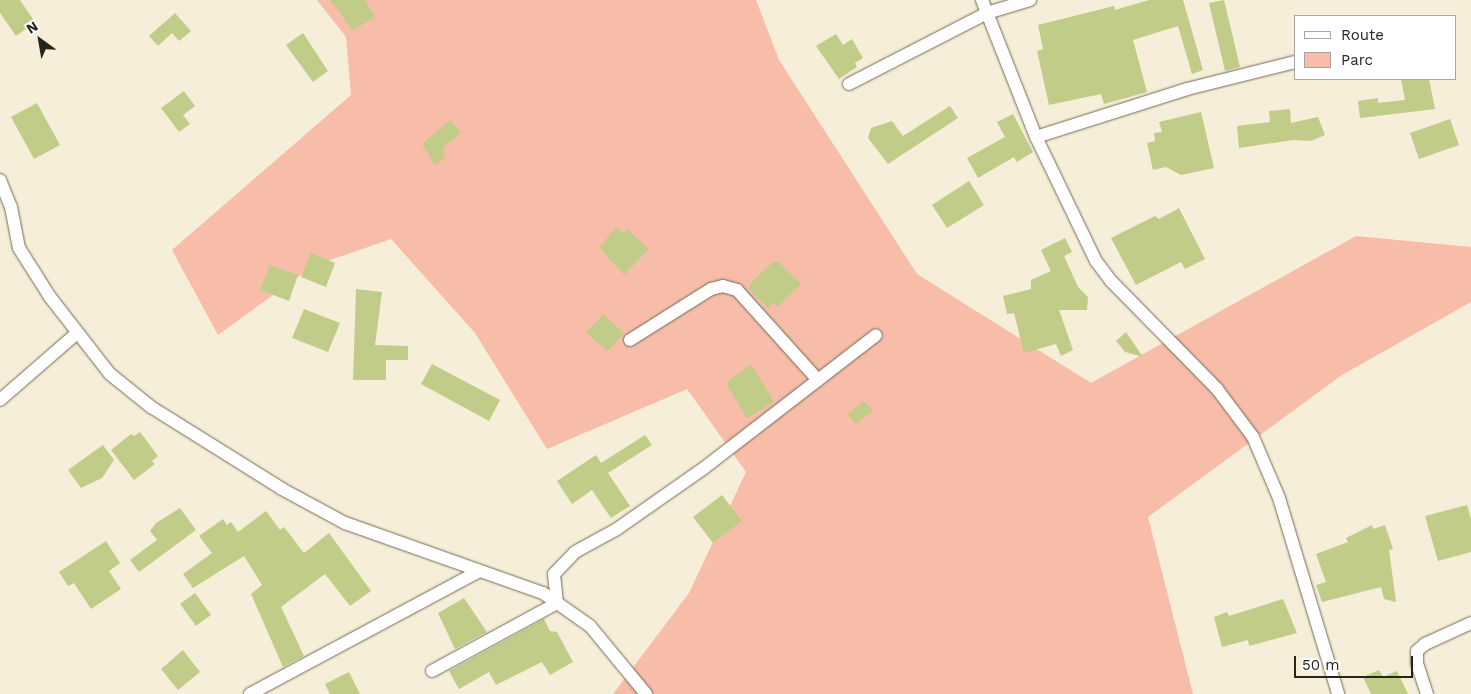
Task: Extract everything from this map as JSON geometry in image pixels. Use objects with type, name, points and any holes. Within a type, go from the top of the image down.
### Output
[{"type":"street","points":[[982,0],[1036,137],[1096,261],[1125,296],[1217,389],[1253,437],[1279,498],[1338,694]]},
{"type":"street","points":[[849,84],[987,13],[1030,0]]},
{"type":"street","points":[[1036,137],[1187,89],[1294,62]]},
{"type":"street","points":[[0,180],[11,207],[19,248],[76,334],[110,374],[151,407],[282,489],[345,522],[544,593],[590,626],[646,694]]},
{"type":"street","points":[[630,340],[711,289],[723,286],[737,290],[818,380]]},
{"type":"street","points":[[0,400],[76,334]]},
{"type":"street","points":[[557,603],[554,574],[575,552],[617,528],[704,468],[876,335]]},
{"type":"street","points":[[250,694],[479,571]]},
{"type":"street","points":[[432,671],[557,603]]},
{"type":"street","points":[[1427,694],[1416,663],[1417,651],[1425,644],[1471,623]]},
{"type":"green space","points":[[317,0],[756,0],[779,60],[917,274],[1091,383],[1356,236],[1471,247],[1471,302],[1342,375],[1148,517],[1193,694],[613,694],[689,593],[746,472],[687,389],[547,449],[475,333],[391,239],[313,266],[218,335],[172,250],[351,95],[346,37]]},
{"type":"building","points":[[0,0],[20,0],[35,22],[16,36],[0,13]]},
{"type":"building","points":[[330,0],[364,0],[375,16],[353,31]]},
{"type":"building","points":[[1149,0],[1183,0],[1203,70],[1192,74],[1178,26],[1133,40],[1147,92],[1104,104],[1101,94],[1049,105],[1037,51],[1043,49],[1038,25],[1114,6],[1115,10]]},
{"type":"building","points":[[1224,0],[1240,67],[1225,71],[1209,3]]},
{"type":"building","points":[[175,13],[191,31],[179,41],[172,33],[158,46],[149,36]]},
{"type":"building","points":[[303,33],[328,71],[313,82],[286,45]]},
{"type":"building","points":[[836,34],[843,45],[852,39],[863,58],[855,63],[857,67],[839,79],[816,46]]},
{"type":"building","points":[[1401,80],[1429,80],[1435,109],[1360,118],[1358,101],[1378,98],[1378,103],[1405,100]]},
{"type":"building","points":[[184,91],[195,106],[183,115],[190,124],[179,132],[161,108]]},
{"type":"building","points":[[37,103],[60,145],[34,159],[11,117]]},
{"type":"building","points":[[950,106],[958,118],[888,164],[868,138],[871,128],[892,121],[903,136]]},
{"type":"building","points":[[1290,109],[1291,123],[1318,117],[1325,135],[1311,141],[1293,140],[1239,148],[1237,126],[1270,122],[1269,111]]},
{"type":"building","points":[[1201,112],[1214,168],[1181,175],[1166,167],[1153,170],[1147,143],[1155,141],[1154,133],[1162,132],[1159,122]]},
{"type":"building","points":[[1013,114],[1033,152],[1017,162],[1014,157],[978,178],[967,158],[1005,137],[997,122]]},
{"type":"building","points":[[1450,119],[1459,145],[1419,159],[1410,133]]},
{"type":"building","points":[[450,120],[461,133],[443,148],[445,157],[435,165],[422,144]]},
{"type":"building","points":[[969,181],[984,205],[947,228],[932,205]]},
{"type":"building","points":[[1179,208],[1205,259],[1185,269],[1181,262],[1136,285],[1111,238],[1155,216],[1159,219]]},
{"type":"building","points":[[617,227],[623,233],[627,229],[649,249],[624,275],[599,247]]},
{"type":"building","points":[[1065,238],[1072,252],[1064,256],[1078,287],[1088,297],[1087,310],[1059,310],[1073,350],[1061,356],[1056,344],[1024,353],[1014,313],[1007,314],[1003,296],[1031,289],[1031,280],[1051,271],[1041,250]]},
{"type":"building","points":[[311,253],[335,263],[326,287],[301,277]]},
{"type":"building","points":[[773,262],[779,262],[801,284],[778,307],[774,302],[768,308],[749,289],[751,283]]},
{"type":"building","points":[[270,265],[298,275],[289,301],[260,290]]},
{"type":"building","points":[[356,289],[382,292],[375,345],[408,346],[408,360],[386,360],[386,380],[353,380]]},
{"type":"building","points":[[304,309],[340,323],[328,352],[292,338]]},
{"type":"building","points":[[603,314],[624,333],[608,351],[586,333]]},
{"type":"building","points":[[1126,332],[1143,357],[1125,352],[1116,341]]},
{"type":"building","points":[[432,364],[500,400],[489,421],[421,384]]},
{"type":"building","points":[[751,364],[774,402],[747,418],[726,383]]},
{"type":"building","points":[[864,401],[873,411],[856,424],[848,414]]},
{"type":"building","points":[[140,432],[158,456],[152,461],[155,464],[134,480],[111,450],[131,434],[134,436]]},
{"type":"building","points":[[645,435],[652,445],[608,473],[630,506],[611,518],[592,490],[572,504],[557,481],[596,455],[601,463]]},
{"type":"building","points":[[103,445],[114,460],[102,478],[81,488],[68,470]]},
{"type":"building","points":[[722,495],[742,521],[713,543],[693,517]]},
{"type":"building","points":[[1467,505],[1471,519],[1471,552],[1438,561],[1425,516]]},
{"type":"building","points":[[180,508],[196,530],[139,572],[130,560],[157,540],[150,531],[156,523]]},
{"type":"building","points":[[266,511],[280,530],[284,527],[304,553],[329,533],[371,591],[350,606],[325,574],[281,607],[304,656],[283,667],[251,594],[262,585],[244,556],[193,588],[183,574],[212,553],[199,536],[223,519],[227,525],[231,522],[238,532]]},
{"type":"building","points":[[1372,525],[1373,529],[1385,525],[1393,549],[1389,550],[1396,602],[1384,599],[1381,587],[1322,602],[1316,585],[1326,582],[1316,554],[1348,542],[1346,538]]},
{"type":"building","points":[[106,541],[120,563],[109,571],[121,589],[91,609],[74,583],[68,586],[59,572]]},
{"type":"building","points":[[195,593],[211,615],[196,626],[180,604]]},
{"type":"building","points":[[464,598],[487,632],[455,649],[438,613]]},
{"type":"building","points":[[1283,599],[1297,633],[1249,646],[1248,640],[1222,647],[1214,617],[1227,612],[1229,616]]},
{"type":"building","points":[[544,619],[550,631],[557,632],[573,662],[550,675],[542,662],[496,685],[489,672],[459,689],[449,671]]},
{"type":"building","points":[[183,650],[200,672],[178,690],[161,669]]},
{"type":"building","points":[[1379,670],[1383,677],[1397,671],[1408,694],[1371,694],[1363,677]]},
{"type":"building","points":[[349,672],[360,694],[330,694],[325,684]]}]
